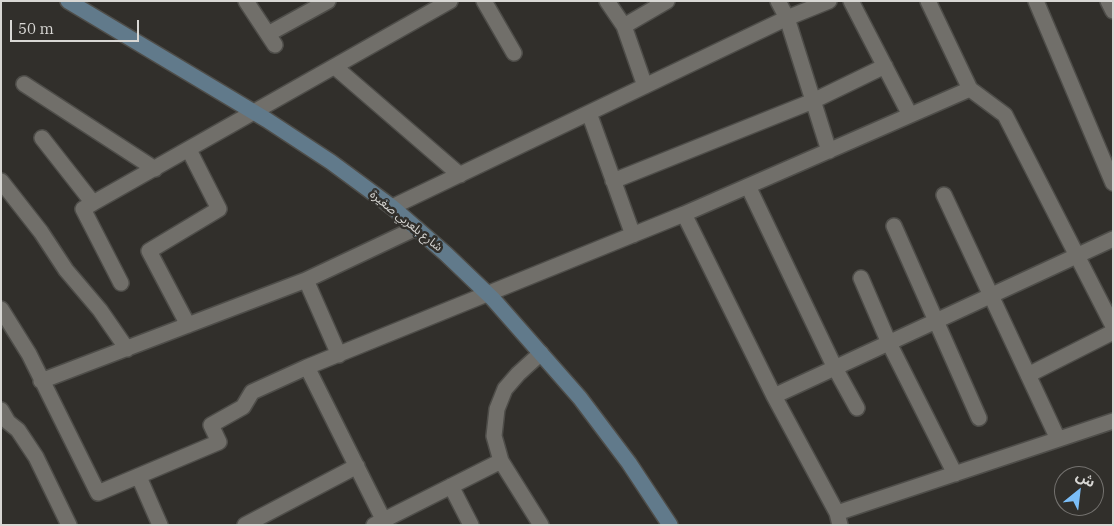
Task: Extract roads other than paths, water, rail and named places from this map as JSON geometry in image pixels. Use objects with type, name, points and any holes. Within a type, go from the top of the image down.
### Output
[{"type":"main road","name":"شارع بلعربي صغيرة","points":[[68,1],[255,113],[331,162],[392,207],[487,294],[541,353],[580,398],[628,463],[670,525]]},
{"type":"street","points":[[246,1],[272,39],[328,1]]},
{"type":"street","points":[[121,283],[83,209],[450,1]]},
{"type":"street","points":[[484,1],[514,53]]},
{"type":"street","points":[[607,1],[624,26],[645,86]]},
{"type":"street","points":[[624,26],[667,1]]},
{"type":"street","points":[[778,1],[787,18],[829,150]]},
{"type":"street","points":[[392,207],[787,18],[829,1]]},
{"type":"street","points":[[851,1],[910,115]]},
{"type":"street","points":[[928,1],[970,89],[1005,115],[1113,326]]},
{"type":"street","points":[[1036,1],[1113,183]]},
{"type":"street","points":[[1108,1],[1113,12]]},
{"type":"street","points":[[613,181],[813,101],[884,66]]},
{"type":"street","points":[[336,67],[460,175]]},
{"type":"street","points":[[24,84],[155,169]]},
{"type":"street","points":[[1,309],[29,354],[98,493],[139,478],[219,442],[211,426],[243,407],[252,392],[307,367],[684,214],[970,89]]},
{"type":"street","points":[[589,113],[633,235]]},
{"type":"street","points":[[42,138],[92,203]]},
{"type":"street","points":[[188,325],[149,251],[219,210],[189,150]]},
{"type":"street","points":[[1,181],[66,270],[100,310],[127,349]]},
{"type":"street","points":[[748,186],[835,368],[857,408]]},
{"type":"street","points":[[944,195],[1058,440]]},
{"type":"street","points":[[684,214],[774,396],[839,519],[955,474],[1113,421]]},
{"type":"street","points":[[894,226],[938,320],[979,418]]},
{"type":"street","points":[[41,381],[306,280],[416,228]]},
{"type":"street","points":[[774,396],[1113,239]]},
{"type":"street","points":[[860,278],[889,343],[955,474]]},
{"type":"street","points":[[306,280],[339,354]]},
{"type":"street","points":[[1028,374],[1113,332]]},
{"type":"street","points":[[541,353],[505,389],[497,409],[494,436],[501,461],[541,525]]},
{"type":"street","points":[[307,367],[357,466],[381,523],[501,461]]},
{"type":"street","points":[[1,410],[8,422],[18,430],[36,458],[69,525]]},
{"type":"street","points":[[245,525],[357,466]]},
{"type":"street","points":[[139,478],[160,525]]},
{"type":"street","points":[[451,486],[471,525]]}]
